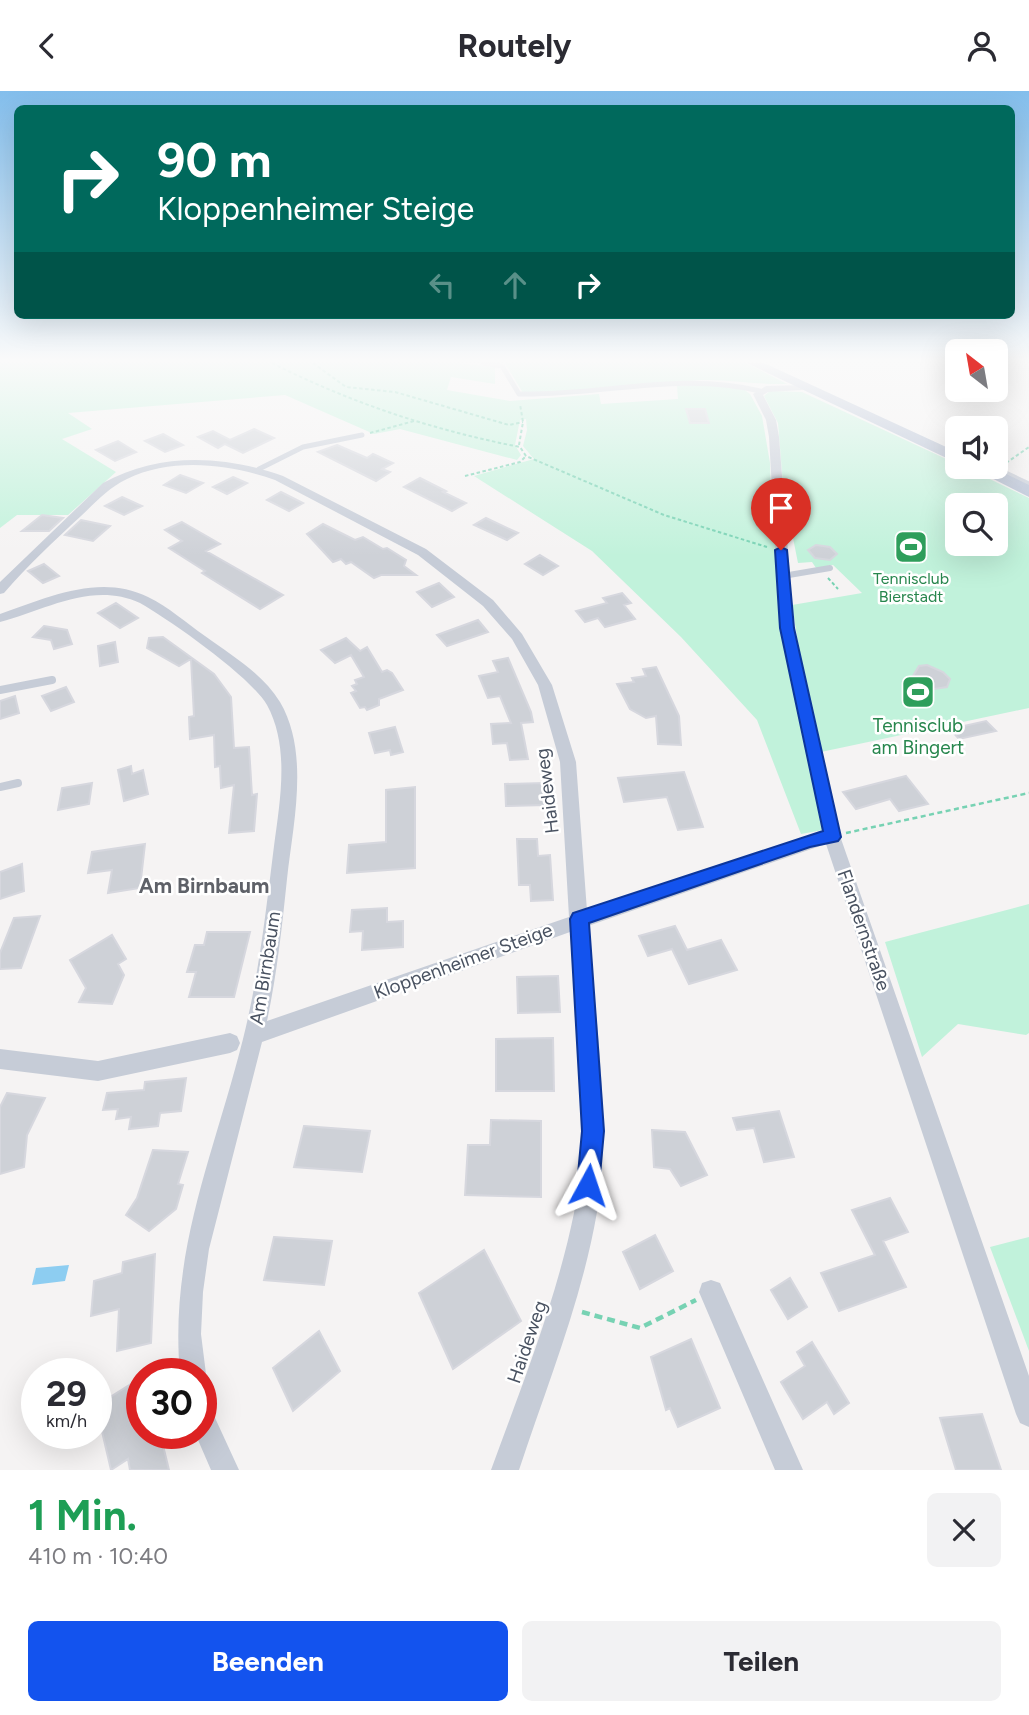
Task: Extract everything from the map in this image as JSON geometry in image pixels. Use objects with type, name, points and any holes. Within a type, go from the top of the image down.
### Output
[{"type":"main road","points":[[890,427],[945,453]]},
{"type":"main road","points":[[1002,479],[1029,492]]},
{"type":"street","name":"Flandernstraße","points":[[772,427],[787,628],[832,837],[1029,1415]]},
{"type":"street","name":"Haideweg","points":[[0,590],[30,554],[108,485],[130,474],[177,464],[206,463],[259,470],[422,552],[488,603],[517,637],[545,685],[568,762],[593,1131],[586,1211],[562,1307],[505,1470]]},
{"type":"street","name":"Am Birnbaum","points":[[0,618],[75,596],[104,590],[125,592],[153,606],[212,647],[254,681],[273,705],[288,743],[287,806],[275,913],[254,1035],[190,1288],[187,1343],[190,1358]]},
{"type":"street","name":"Kloppenheimer Steige","points":[[254,1035],[579,919],[796,845],[832,837]]},
{"type":"street","points":[[0,1059],[98,1071],[230,1043]]},
{"type":"street","points":[[711,1292],[789,1470]]},
{"type":"street","points":[[216,1449],[225,1470]]},
{"type":"lane","points":[[259,470],[303,447],[362,435]]},
{"type":"lane","points":[[1008,474],[1029,484]]},
{"type":"lane","points":[[783,576],[830,568]]},
{"type":"lane","points":[[0,690],[52,680]]},
{"type":"lane","points":[[0,787],[18,783]]},
{"type":"path","points":[[362,435],[390,427]]},
{"type":"path","points":[[438,427],[520,446]]},
{"type":"path","points":[[522,427],[520,446],[526,456],[664,515],[745,542],[781,550]]},
{"type":"path","points":[[1008,461],[1029,447]]},
{"type":"path","points":[[466,477],[520,462],[526,456]]},
{"type":"path","points":[[832,837],[1029,793]]},
{"type":"path","points":[[562,1307],[640,1328],[711,1292]]},
{"type":"green space","points":[[0,427],[92,429],[62,439],[116,472],[68,515],[17,515],[0,528]]},
{"type":"green space","points":[[359,427],[519,427],[515,445],[521,455],[517,460],[400,429],[374,434]]},
{"type":"green space","points":[[527,427],[764,427],[770,463],[771,500],[823,830],[801,834],[757,720],[681,637],[592,551],[474,476],[534,459],[523,446]]},
{"type":"green space","points":[[778,427],[878,427],[945,458],[945,479],[990,479],[1029,498],[1029,708],[821,752],[803,675],[792,605],[862,593],[833,565],[816,568],[812,562],[798,563],[792,533],[787,534]]},
{"type":"green space","points":[[1029,904],[1029,1033],[1026,1035],[958,1024],[922,1057],[885,942]]},
{"type":"green space","points":[[1029,1237],[1029,1351],[990,1247]]},
{"type":"water","points":[[69,1265],[65,1281],[32,1285],[36,1268]]},
{"type":"building","points":[[254,429],[274,438],[243,453],[225,444],[218,448],[198,437],[213,431],[230,440]]},
{"type":"building","points":[[163,434],[183,445],[165,452],[145,441]]},
{"type":"building","points":[[118,441],[136,452],[115,461],[96,450]]},
{"type":"building","points":[[337,445],[367,458],[373,454],[393,463],[382,469],[390,472],[376,481],[318,452]]},
{"type":"building","points":[[180,475],[203,483],[186,493],[164,485]]},
{"type":"building","points":[[233,477],[247,483],[227,494],[213,487]]},
{"type":"building","points":[[420,478],[466,503],[452,511],[404,487]]},
{"type":"building","points":[[281,492],[303,503],[289,511],[267,500]]},
{"type":"building","points":[[122,497],[142,506],[124,515],[105,506]]},
{"type":"building","points":[[42,515],[63,518],[49,531],[22,531]]},
{"type":"building","points":[[486,518],[518,533],[507,540],[474,525]]},
{"type":"building","points":[[81,520],[110,526],[93,541],[65,535]]},
{"type":"building","points":[[182,522],[220,544],[206,551],[283,595],[260,609],[202,573],[205,571],[169,548],[182,541],[165,530]]},
{"type":"building","points":[[323,524],[355,540],[363,537],[383,549],[387,548],[406,560],[404,566],[416,575],[381,575],[374,578],[351,562],[346,564],[341,559],[333,562],[307,534]]},
{"type":"building","points":[[816,545],[830,547],[837,554],[830,560],[815,558],[808,550]]},
{"type":"building","points":[[540,555],[558,566],[543,575],[525,564]]},
{"type":"building","points":[[44,564],[59,576],[43,583],[28,571]]},
{"type":"building","points":[[439,583],[454,597],[432,607],[417,592]]},
{"type":"building","points":[[622,593],[631,603],[624,605],[635,619],[605,627],[598,618],[585,622],[576,611],[607,603],[603,598]]},
{"type":"building","points":[[116,603],[138,618],[120,628],[98,613]]},
{"type":"building","points":[[478,620],[488,632],[447,646],[437,635]]},
{"type":"building","points":[[44,626],[67,630],[72,644],[54,649],[51,640],[33,637]]},
{"type":"building","points":[[163,637],[214,674],[231,697],[234,748],[249,747],[252,795],[257,794],[254,831],[229,833],[234,785],[221,788],[220,766],[215,767],[214,735],[190,739],[189,717],[194,716],[191,659],[179,666],[147,648],[149,638]]},
{"type":"building","points":[[346,638],[360,651],[367,647],[382,672],[387,670],[392,673],[403,690],[379,699],[379,705],[367,710],[365,707],[360,708],[351,693],[356,691],[352,686],[357,684],[355,680],[364,677],[351,655],[335,663],[321,650]]},
{"type":"building","points":[[115,642],[118,662],[100,666],[98,646]]},
{"type":"building","points":[[508,658],[533,722],[521,723],[528,759],[510,760],[507,743],[493,744],[491,724],[511,723],[500,696],[488,698],[479,676],[498,672],[493,661]]},
{"type":"building","points":[[927,665],[943,672],[950,679],[947,687],[934,689],[919,684],[913,676],[919,666]]},
{"type":"building","points":[[656,667],[679,716],[681,745],[658,744],[656,716],[646,718],[630,709],[617,684],[634,682],[632,678],[646,676],[643,669]]},
{"type":"building","points":[[66,687],[74,702],[51,711],[42,696]]},
{"type":"building","points":[[15,696],[19,713],[0,719],[0,701]]},
{"type":"building","points":[[986,721],[996,731],[959,739],[950,729]]},
{"type":"building","points":[[395,727],[403,752],[391,755],[390,750],[375,753],[369,733]]},
{"type":"building","points":[[131,766],[132,774],[143,770],[148,794],[124,801],[118,770]]},
{"type":"building","points":[[684,772],[703,827],[678,830],[667,797],[624,802],[618,778]]},
{"type":"building","points":[[906,776],[928,804],[899,811],[890,799],[856,809],[843,792]]},
{"type":"building","points":[[92,783],[89,804],[58,810],[62,788]]},
{"type":"building","points":[[544,783],[545,805],[506,806],[505,784]]},
{"type":"building","points":[[415,787],[415,868],[347,873],[349,845],[386,842],[386,790]]},
{"type":"building","points":[[517,839],[537,839],[538,856],[550,855],[553,900],[531,901],[530,885],[519,885]]},
{"type":"building","points":[[145,844],[140,888],[108,893],[112,870],[88,873],[92,852]]},
{"type":"building","points":[[22,864],[24,891],[0,899],[0,872]]},
{"type":"building","points":[[387,908],[387,922],[403,921],[403,947],[362,950],[363,931],[350,932],[352,910]]},
{"type":"building","points":[[40,916],[21,968],[0,969],[0,953],[14,918]]},
{"type":"building","points":[[675,926],[687,950],[721,940],[737,970],[689,984],[672,949],[648,956],[639,936]]},
{"type":"building","points":[[207,932],[250,932],[234,997],[189,997],[196,972],[187,972],[195,945],[204,945]]},
{"type":"building","points":[[112,935],[126,959],[118,964],[124,975],[112,1004],[79,1002],[86,988],[70,960]]},
{"type":"building","points":[[558,976],[560,1012],[518,1013],[517,977]]},
{"type":"building","points":[[553,1038],[554,1091],[496,1091],[496,1039]]},
{"type":"building","points":[[186,1078],[181,1111],[160,1113],[158,1126],[129,1129],[131,1117],[116,1119],[118,1109],[103,1110],[107,1093],[144,1090],[145,1082]]},
{"type":"building","points":[[7,1093],[45,1098],[27,1135],[24,1167],[0,1174],[0,1107]]},
{"type":"building","points":[[779,1111],[794,1157],[764,1162],[754,1128],[737,1130],[733,1118]]},
{"type":"building","points":[[491,1120],[541,1121],[541,1197],[465,1195],[468,1145],[490,1145]]},
{"type":"building","points":[[304,1126],[370,1131],[362,1172],[294,1167]]},
{"type":"building","points":[[652,1130],[685,1132],[707,1175],[681,1186],[670,1169],[654,1167]]},
{"type":"building","points":[[153,1150],[188,1152],[178,1184],[183,1185],[176,1209],[149,1231],[126,1215],[137,1198]]},
{"type":"building","points":[[890,1198],[908,1232],[883,1241],[906,1287],[839,1311],[821,1273],[875,1255],[852,1210]]},
{"type":"building","points":[[655,1235],[673,1271],[640,1289],[623,1252]]},
{"type":"building","points":[[274,1237],[332,1241],[324,1285],[264,1280]]},
{"type":"building","points":[[484,1250],[521,1321],[453,1369],[419,1293]]},
{"type":"building","points":[[155,1254],[151,1343],[117,1351],[119,1309],[91,1316],[94,1281],[122,1273],[123,1262]]},
{"type":"building","points":[[790,1278],[807,1307],[788,1319],[771,1290]]},
{"type":"building","points":[[319,1331],[340,1371],[293,1411],[273,1368]]},
{"type":"building","points":[[691,1339],[720,1408],[678,1427],[670,1408],[666,1410],[651,1357]]},
{"type":"building","points":[[812,1342],[849,1403],[834,1414],[827,1402],[803,1419],[781,1382],[805,1366],[797,1352]]},
{"type":"building","points":[[126,1387],[126,1449],[164,1449],[169,1470],[130,1470],[128,1459],[111,1470],[106,1449],[112,1449],[112,1396]]},
{"type":"building","points":[[982,1414],[1001,1470],[956,1470],[940,1418]]},
{"type":"place","name":"Tennisclub Bierstadt","points":[[911,547]]},
{"type":"place","name":"Tennisclub am Bingert","points":[[918,692]]},
{"type":"district","name":"Am Birnbaum","points":[[204,885]]},
{"type":"route","points":[[588,1185],[593,1131],[579,919],[809,841],[832,837],[787,628],[781,550]]}]
